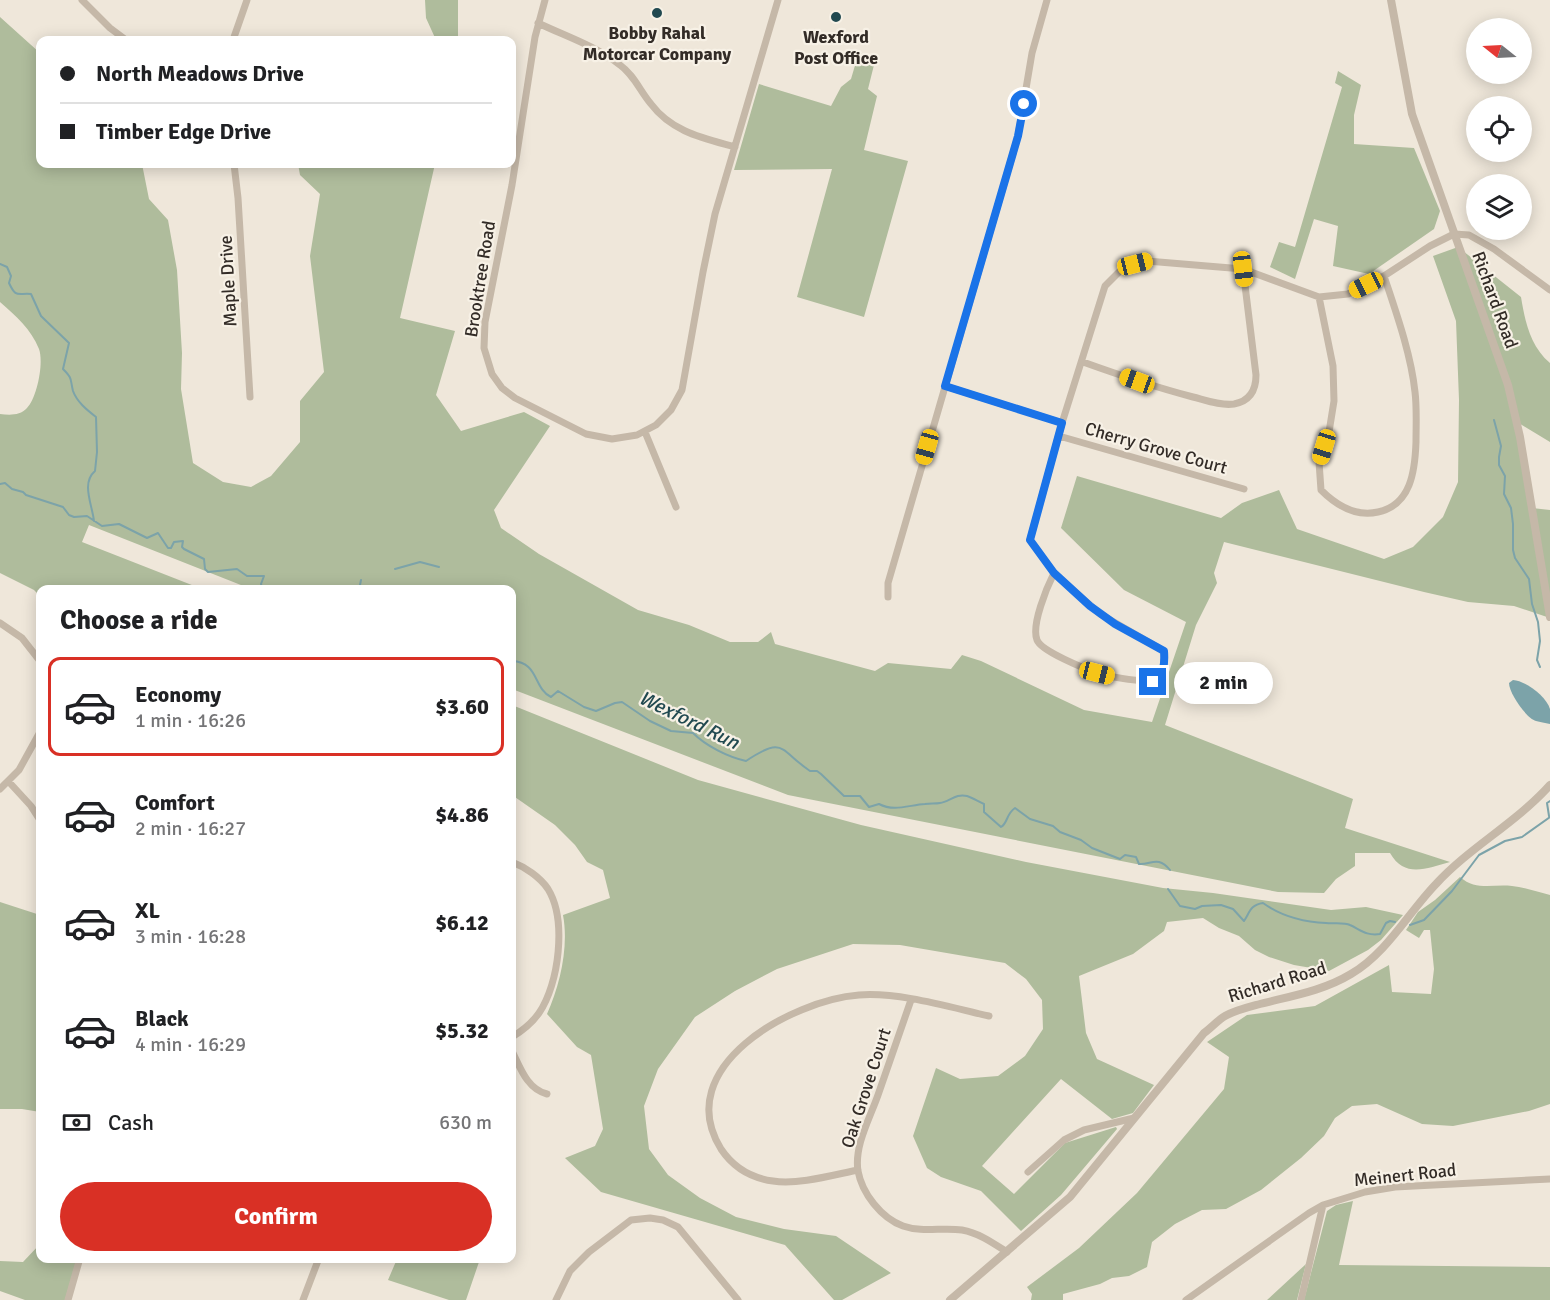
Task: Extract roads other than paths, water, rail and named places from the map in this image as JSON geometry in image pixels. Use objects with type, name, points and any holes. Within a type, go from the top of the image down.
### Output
[{"type":"street","points":[[82,0],[121,36]]},
{"type":"street","points":[[234,36],[247,0]]},
{"type":"street","name":"Brooktree Road","points":[[516,162],[538,23],[545,0]]},
{"type":"street","name":"Brooktree Road","points":[[515,168],[485,322],[486,357],[497,381],[522,403],[596,437],[612,439],[645,432],[665,417],[682,390],[709,241],[778,0]]},
{"type":"street","points":[[888,597],[888,584],[1018,136],[1032,53],[1047,0]]},
{"type":"street","name":"Richard Road","points":[[1391,0],[1413,114],[1508,385],[1520,437],[1550,616]]},
{"type":"street","points":[[538,23],[605,55],[622,66],[636,81],[654,108],[672,125],[697,137],[735,147]]},
{"type":"street","name":"Maple Drive","points":[[234,168],[250,397]]},
{"type":"street","points":[[1054,573],[1035,628],[1037,640],[1045,649],[1097,673],[1117,678],[1153,682],[1161,675],[1165,664],[1164,651],[1100,614],[1054,573],[1030,540],[1062,423],[1105,286],[1124,267],[1147,261],[1243,269],[1319,297],[1348,294],[1384,276],[1430,246],[1454,234],[1469,235],[1494,249],[1550,290]]},
{"type":"street","points":[[1083,362],[1137,381],[1218,403],[1232,404],[1251,396],[1256,386],[1256,375],[1243,269]]},
{"type":"street","points":[[1319,297],[1333,366],[1334,401],[1329,432],[1319,462],[1321,490],[1340,506],[1355,511],[1369,514],[1388,510],[1401,500],[1410,485],[1415,467],[1416,414],[1415,389],[1399,319],[1384,276]]},
{"type":"street","points":[[945,386],[1062,423]]},
{"type":"street","points":[[645,432],[676,507]]},
{"type":"street","name":"Cherry Grove Court","points":[[1059,436],[1244,489]]},
{"type":"street","points":[[0,623],[21,638],[36,656]]},
{"type":"street","points":[[0,789],[19,770],[36,739]]},
{"type":"street","points":[[9,782],[36,814]]},
{"type":"street","name":"Richard Road","points":[[950,1300],[1070,1197],[1204,1033],[1225,1016],[1246,1008],[1305,993],[1352,974],[1390,939],[1436,883],[1488,837],[1527,810],[1550,785]]},
{"type":"street","points":[[516,864],[530,872],[548,890],[557,913],[559,932],[557,958],[545,1003],[533,1021],[516,1034]]},
{"type":"street","name":"Oak Grove Court","points":[[911,1000],[862,1138],[858,1170],[788,1182],[757,1178],[728,1160],[711,1132],[711,1096],[715,1081],[725,1064],[742,1045],[788,1015],[840,998],[860,995],[911,1000],[989,1016]]},
{"type":"street","points":[[516,1058],[532,1086],[546,1095]]},
{"type":"street","points":[[1028,1172],[1064,1140],[1084,1130],[1134,1118]]},
{"type":"street","points":[[858,1170],[874,1206],[894,1222],[919,1230],[969,1231],[1007,1252]]},
{"type":"street","name":"Meinert Road","points":[[1186,1300],[1309,1213],[1342,1198],[1377,1189],[1550,1179]]},
{"type":"street","points":[[1301,1300],[1323,1205]]},
{"type":"street","points":[[556,1300],[570,1271],[589,1252],[631,1220],[650,1218],[663,1220],[678,1227],[738,1300]]},
{"type":"street","points":[[68,1300],[79,1263]]},
{"type":"street","points":[[303,1300],[317,1263]]},
{"type":"water","points":[[1513,680],[1529,686],[1540,694],[1550,709],[1550,724],[1532,719],[1523,710],[1510,687],[1509,683]]},
{"type":"waterway","points":[[0,264],[7,267],[11,276],[9,283],[13,291],[17,294],[31,294],[41,316],[69,343],[63,369],[70,377],[77,399],[96,417],[95,471],[88,488],[94,521]]},
{"type":"waterway","points":[[1494,420],[1501,446],[1499,465],[1505,476],[1504,494],[1511,508],[1513,550],[1515,558],[1529,579],[1532,604],[1538,622],[1540,641],[1537,660],[1540,667]]},
{"type":"waterway","name":"Wexford Run","points":[[0,484],[5,483],[26,495],[63,507],[69,515],[74,517],[87,516],[102,526],[119,524],[147,538],[158,533],[168,548],[171,548],[174,542],[183,541],[184,549],[204,559],[205,569],[208,572],[237,569],[247,576],[264,576],[261,585]]},
{"type":"waterway","points":[[395,569],[420,562],[439,567]]},
{"type":"waterway","points":[[360,585],[361,580]]},
{"type":"waterway","name":"Wexford Run","points":[[516,661],[521,662],[531,670],[541,688],[551,697],[558,691],[584,707],[596,711],[622,702],[650,721],[671,731],[693,733],[711,747],[739,759],[746,761],[768,749],[781,748],[810,771],[817,771],[821,774],[844,796],[860,796],[869,807],[879,804],[896,808],[938,803],[959,796],[967,796],[984,804],[984,812],[1001,827],[1015,808],[1030,819],[1053,826],[1092,848],[1120,859],[1125,855],[1136,857],[1139,864],[1162,863],[1170,870]]},
{"type":"waterway","points":[[1549,816],[1547,803],[1550,801]]},
{"type":"waterway","name":"Wexford Run","points":[[1410,925],[1424,920],[1452,891],[1479,855],[1505,841],[1522,837],[1550,817]]},
{"type":"waterway","name":"Wexford Run","points":[[1168,889],[1180,906],[1195,909],[1202,906],[1221,905],[1233,909],[1244,921],[1253,907],[1263,903],[1293,918],[1348,924],[1371,934],[1380,934],[1386,923],[1395,922]]},
{"type":"place","name":"Bobby Rahal Motorcar Company","points":[[657,13]]},
{"type":"place","name":"Wexford Post Office","points":[[836,17]]}]
